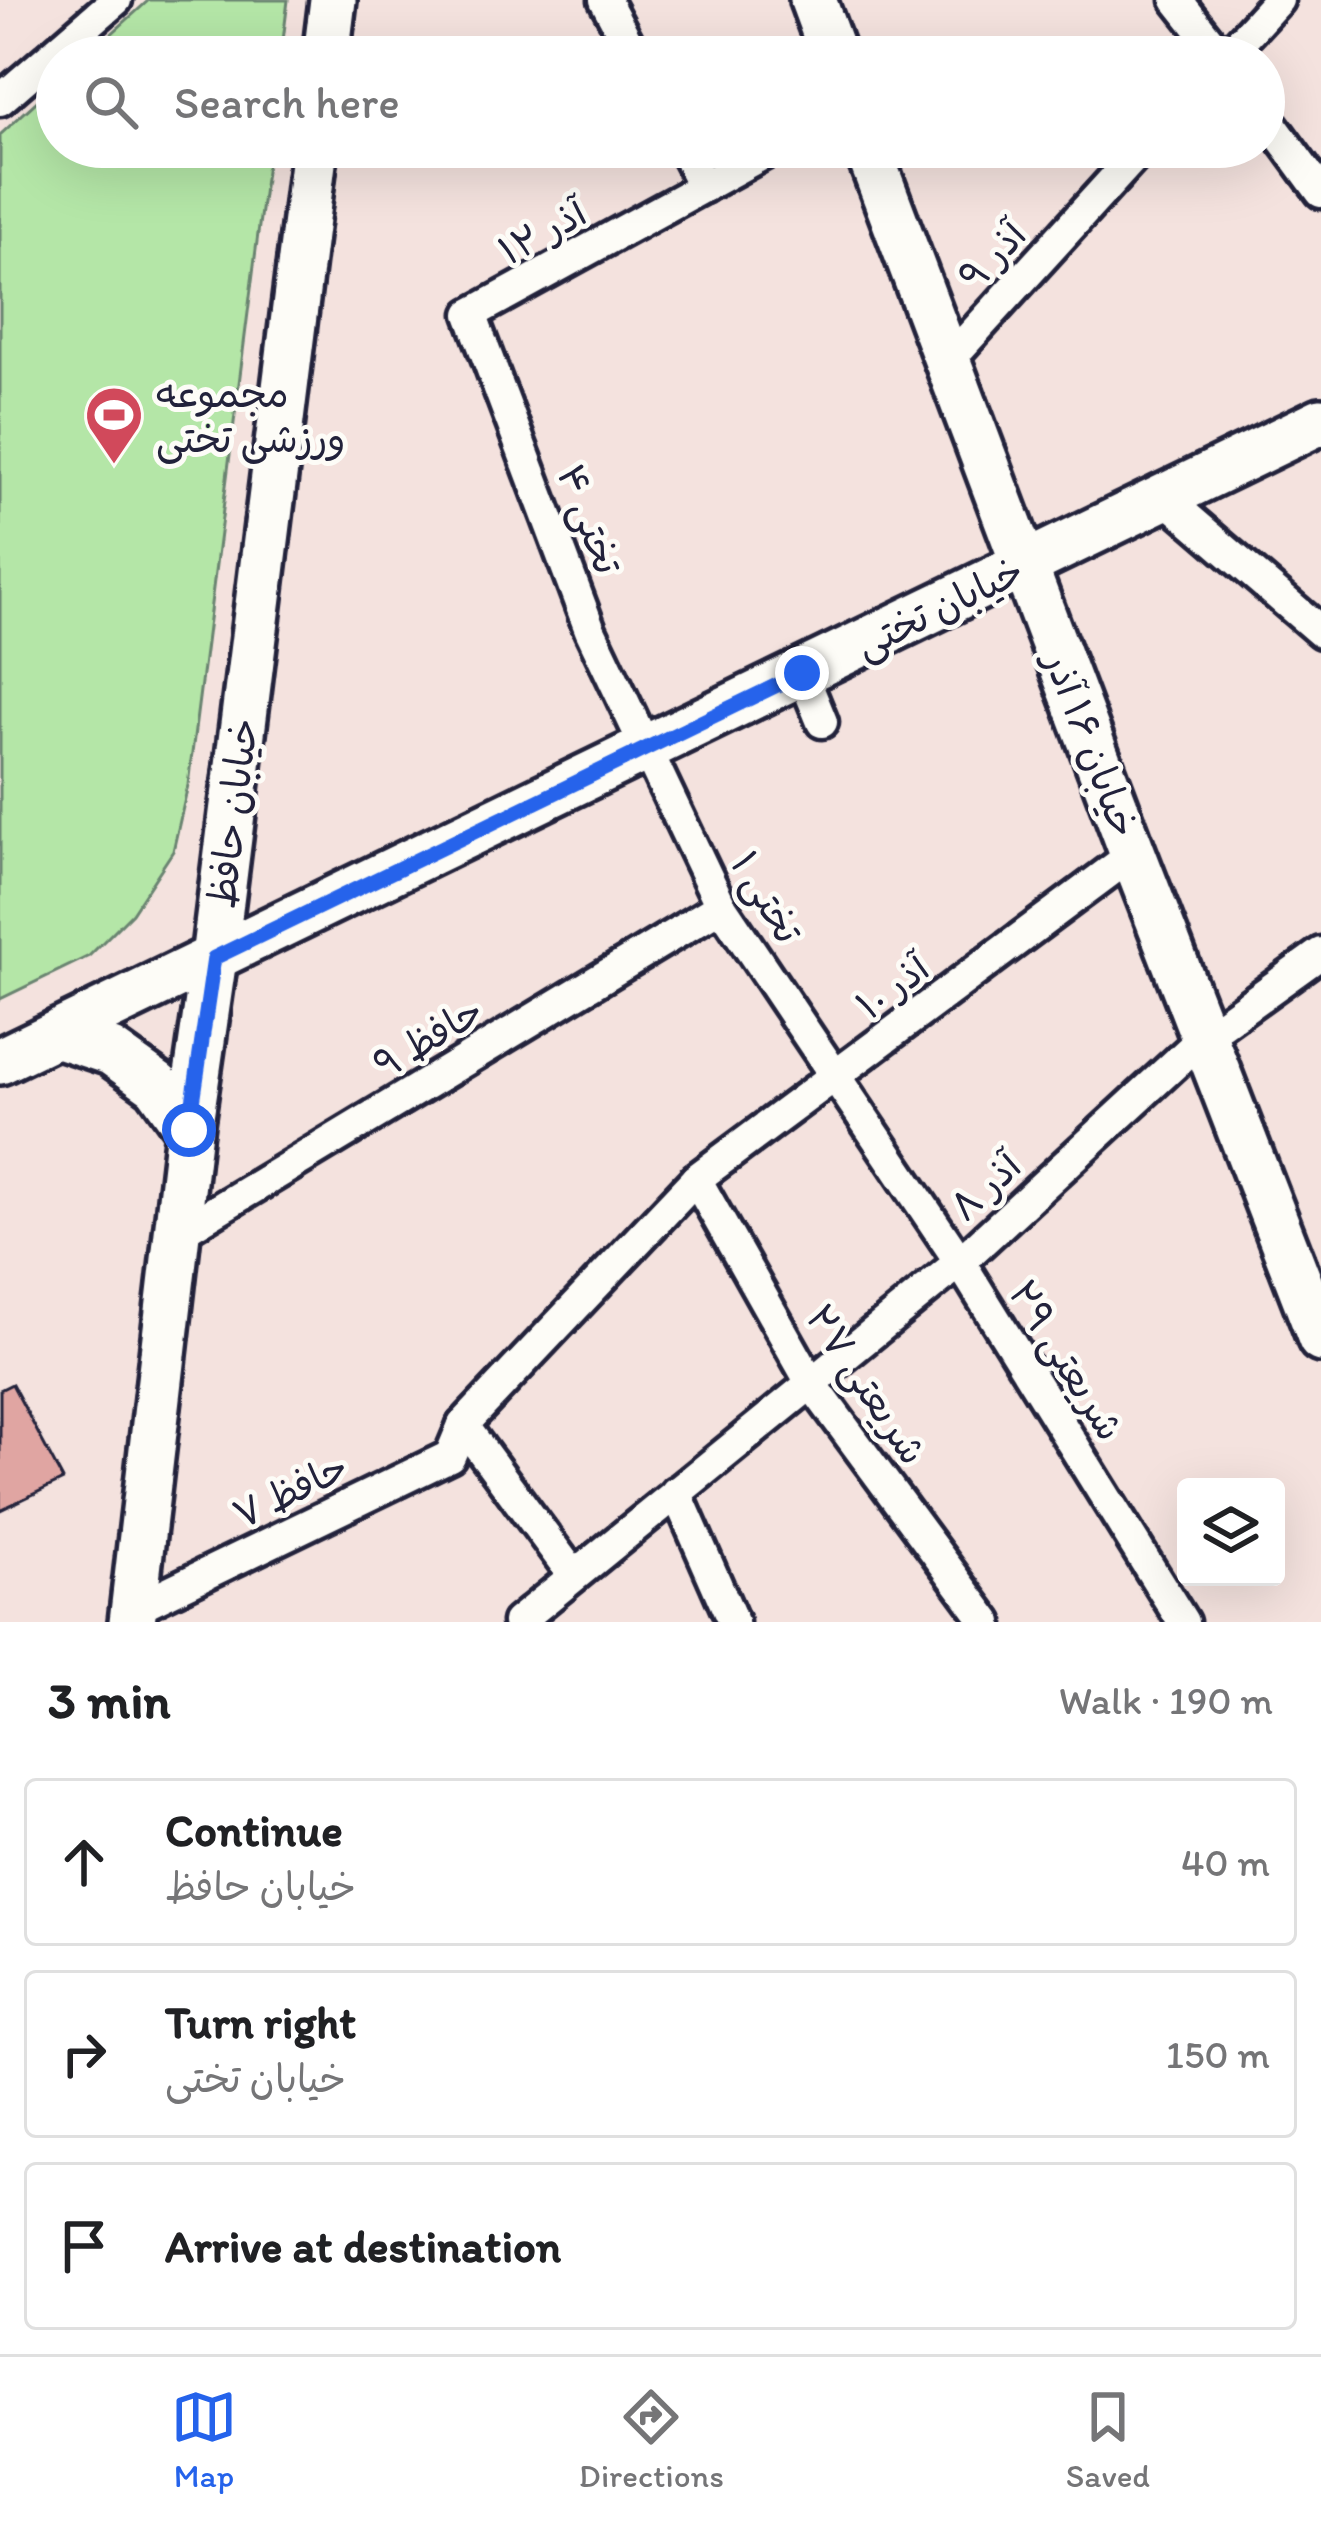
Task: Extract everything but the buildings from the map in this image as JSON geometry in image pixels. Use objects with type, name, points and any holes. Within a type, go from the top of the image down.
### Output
[{"type":"street","points":[[74,36],[116,0]]},
{"type":"street","points":[[329,36],[333,0]]},
{"type":"street","points":[[605,0],[624,36]]},
{"type":"street","points":[[1177,0],[1207,36]]},
{"type":"street","points":[[1244,36],[1278,0]]},
{"type":"street","points":[[822,5],[829,36]]},
{"type":"street","points":[[0,100],[36,69]]},
{"type":"street","points":[[1285,143],[1321,192]]},
{"type":"street","name":"خیابان حافظ","points":[[132,1616],[312,168]]},
{"type":"street","points":[[694,168],[704,187]]},
{"type":"street","name":"آذر ۱۲","points":[[471,314],[738,168]]},
{"type":"street","name":"خیابان ۱۶ آذر","points":[[875,168],[1321,1339]]},
{"type":"street","name":"آذر ۹","points":[[946,362],[1124,168]]},
{"type":"street","name":"تختی ۴","points":[[471,314],[590,630],[647,747]]},
{"type":"street","name":"خیابان تختی","points":[[0,1061],[1321,421]]},
{"type":"street","points":[[1165,498],[1321,632]]},
{"type":"street","points":[[802,673],[822,722]]},
{"type":"street","name":"تختی ۱","points":[[647,747],[721,906],[960,1262]]},
{"type":"street","name":"آذر ۱۰","points":[[696,1180],[1133,854]]},
{"type":"street","name":"حافظ ۹","points":[[177,1234],[721,906]]},
{"type":"street","name":"آذر ۸","points":[[518,1622],[960,1262],[1204,1036],[1321,953]]},
{"type":"street","points":[[56,1034],[111,1052],[157,1085],[189,1130]]},
{"type":"street","name":"شریعتی ۲۷","points":[[696,1180],[811,1382],[988,1622]]},
{"type":"street","name":"حافظ ۷","points":[[132,1616],[450,1456],[463,1425],[696,1180]]},
{"type":"street","name":"شریعتی ۲۹","points":[[960,1262],[1183,1622]]},
{"type":"street","points":[[463,1425],[574,1576]]},
{"type":"street","points":[[676,1492],[733,1622]]},
{"type":"green space","points":[[149,0],[288,0],[284,36],[109,36]]},
{"type":"green space","name":"مجموعه ورزشی تختی","points":[[36,102],[36,168],[266,168],[188,785],[173,851],[132,913],[89,956],[0,999],[0,135]]},
{"type":"place","name":"مجموعه ورزشی تختی","points":[[114,466]]},
{"type":"route","points":[[189,1130],[214,958],[802,673]]}]
